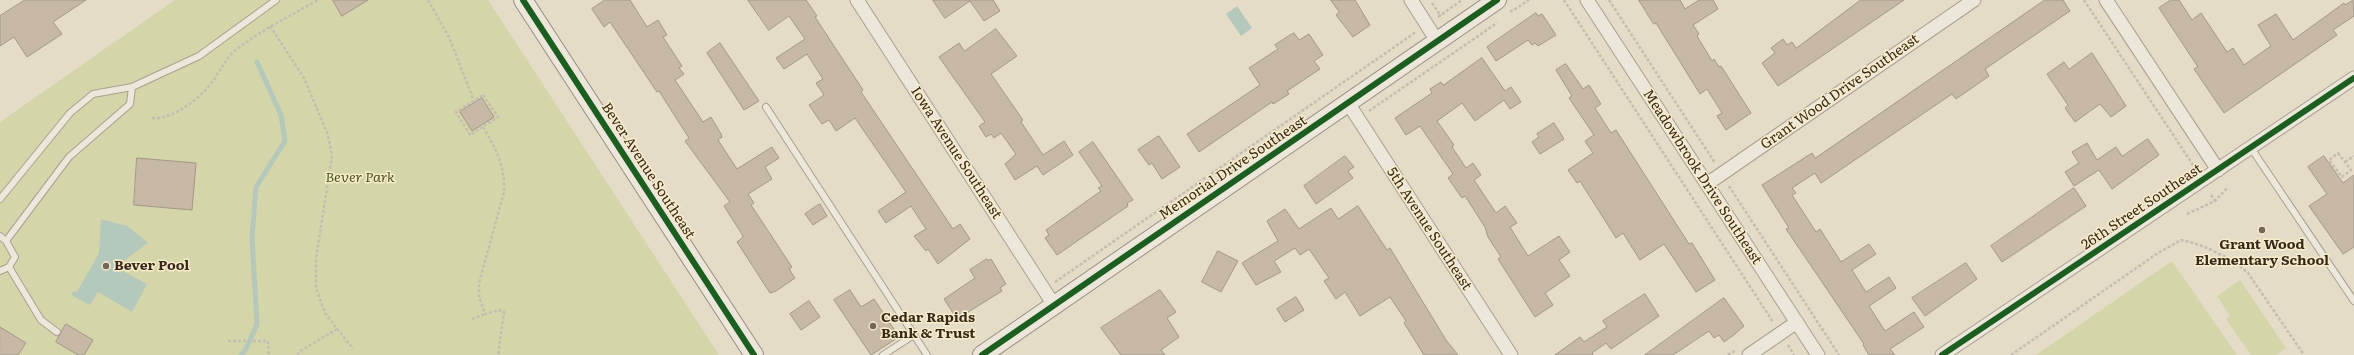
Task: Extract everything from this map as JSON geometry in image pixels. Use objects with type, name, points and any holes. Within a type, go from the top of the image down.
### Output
[{"type":"street","name":"Bever Avenue Southeast","points":[[522,0],[754,355]]},
{"type":"street","name":"Iowa Avenue Southeast","points":[[857,0],[1054,305]]},
{"type":"street","points":[[1411,0],[1438,41]]},
{"type":"street","name":"Memorial Drive Southeast","points":[[982,355],[1496,0]]},
{"type":"street","name":"Meadowbrook Drive Southeast","points":[[1586,0],[1818,355]]},
{"type":"street","name":"Grant Wood Drive Southeast","points":[[1707,184],[1974,0]]},
{"type":"street","points":[[2106,0],[2218,170]]},
{"type":"street","name":"26th Street Southeast","points":[[1942,355],[2354,78]]},
{"type":"street","name":"5th Avenue Southeast","points":[[1348,103],[1511,355]]},
{"type":"street","points":[[1749,355],[1797,322]]},
{"type":"lane","points":[[0,198],[70,113],[93,94],[132,87],[199,56],[276,0]]},
{"type":"lane","points":[[6,241],[69,157],[130,104],[132,87]]},
{"type":"lane","points":[[766,107],[927,355]]},
{"type":"lane","points":[[2251,148],[2354,301]]},
{"type":"lane","points":[[0,236],[6,241],[15,257],[9,268],[0,271]]},
{"type":"lane","points":[[9,268],[41,320],[57,332]]},
{"type":"lane","points":[[883,355],[914,335]]},
{"type":"path","points":[[152,118],[168,115],[197,97],[213,80],[228,57],[270,26],[318,0]]},
{"type":"path","points":[[428,0],[449,37],[474,101]]},
{"type":"path","points":[[1430,0],[1444,19]]},
{"type":"path","points":[[1437,17],[1462,0]]},
{"type":"path","points":[[1564,0],[1776,327]]},
{"type":"path","points":[[1609,0],[1716,165]]},
{"type":"path","points":[[2084,0],[2192,165]]},
{"type":"path","points":[[270,26],[304,78],[328,135],[332,156],[316,259],[316,288],[325,313],[353,349]]},
{"type":"path","points":[[1055,282],[1416,32]]},
{"type":"path","points":[[483,95],[498,117],[470,135],[456,112],[474,101],[483,95]]},
{"type":"path","points":[[483,127],[501,158],[504,180],[504,192],[480,283],[479,296],[485,314]]},
{"type":"path","points":[[2338,153],[2345,162],[2351,170],[2342,177],[2329,160],[2338,153]]},
{"type":"path","points":[[2345,162],[2354,156]]},
{"type":"path","points":[[1727,183],[1839,355]]},
{"type":"path","points":[[2187,214],[2215,201],[2227,188]]},
{"type":"path","points":[[2211,195],[2215,201]]},
{"type":"path","points":[[2011,355],[2152,257],[2181,240],[2203,247],[2237,264],[2248,273],[2304,355]]},
{"type":"path","points":[[472,319],[499,310],[504,312],[498,355]]},
{"type":"path","points":[[297,355],[302,350],[337,329]]},
{"type":"path","points":[[228,341],[268,341],[269,355]]},
{"type":"path","points":[[1785,341],[1794,355]]},
{"type":"green space","name":"Bever Park","points":[[175,0],[488,0],[719,355],[0,355],[0,122]]},
{"type":"green space","points":[[2172,261],[2237,355],[2036,355]]},
{"type":"green space","points":[[2240,280],[2286,348],[2276,355],[2251,355],[2226,319],[2230,316],[2217,296]]},
{"type":"shaded area","points":[[1237,6],[1252,28],[1241,36],[1226,14]]},
{"type":"shaded area","name":"Bever Pool","points":[[101,219],[127,226],[148,243],[121,263],[119,269],[147,284],[132,312],[98,292],[90,305],[71,295],[74,291],[77,292],[99,253]]},
{"type":"building","points":[[25,0],[86,0],[53,22],[62,34],[27,57],[14,37],[0,46],[0,16]]},
{"type":"building","points":[[333,0],[368,0],[342,16]]},
{"type":"building","points":[[605,0],[630,0],[647,27],[658,20],[667,35],[663,37],[682,66],[679,68],[684,74],[675,80],[703,122],[711,117],[722,137],[718,140],[737,169],[772,147],[779,158],[765,167],[772,179],[748,194],[754,203],[751,205],[792,267],[789,269],[795,278],[776,291],[770,293],[737,242],[743,236],[724,206],[730,202],[685,141],[689,138],[659,91],[657,92],[610,22],[604,27],[592,9]]},
{"type":"building","points":[[748,0],[806,0],[817,16],[815,17],[863,90],[861,92],[953,229],[960,224],[970,239],[938,264],[928,249],[926,251],[914,236],[926,229],[911,206],[886,223],[878,211],[906,192],[855,118],[836,131],[829,120],[822,124],[809,105],[824,95],[816,83],[823,79],[807,54],[784,69],[776,58],[805,39],[789,16],[769,30]]},
{"type":"building","points":[[933,0],[993,0],[1000,11],[984,21],[970,1],[945,18]]},
{"type":"building","points":[[1331,0],[1355,0],[1370,25],[1353,37],[1336,15],[1339,12]]},
{"type":"building","points":[[1639,0],[1680,0],[1685,9],[1699,0],[1713,0],[1718,9],[1693,25],[1699,34],[1697,36],[1712,61],[1714,59],[1719,67],[1721,66],[1751,113],[1726,130],[1717,116],[1722,113],[1707,89],[1700,94],[1656,23],[1654,24]]},
{"type":"building","points":[[1861,0],[1904,0],[1778,86],[1762,63],[1775,53],[1771,48],[1783,39],[1787,45],[1792,42],[1796,48]]},
{"type":"building","points":[[2045,0],[2063,0],[2070,11],[1985,69],[1989,76],[1956,99],[1952,94],[1821,183],[1815,173],[1792,188],[1796,193],[1792,195],[1816,232],[1820,229],[1841,262],[1869,244],[1876,254],[1852,270],[1866,292],[1889,277],[1896,288],[1869,306],[1885,331],[1914,312],[1924,327],[1890,349],[1895,355],[1869,355],[1863,345],[1864,344],[1786,229],[1789,228],[1762,185],[1812,153],[1815,158]]},
{"type":"building","points":[[2171,0],[2179,0],[2192,20],[2201,13],[2227,52],[2233,48],[2244,65],[2271,46],[2258,25],[2276,14],[2293,40],[2344,3],[2345,5],[2353,0],[2354,16],[2333,30],[2337,35],[2224,113],[2194,69],[2198,67],[2159,8]]},
{"type":"building","points":[[1536,13],[1538,16],[1542,14],[1556,35],[1538,46],[1535,43],[1532,45],[1528,40],[1496,61],[1487,47]]},
{"type":"building","points":[[996,29],[1017,56],[991,74],[1023,120],[1021,122],[1043,155],[1064,141],[1073,155],[1043,175],[1037,166],[1015,180],[1005,164],[1016,154],[1001,133],[994,138],[991,134],[986,137],[979,126],[985,122],[939,57],[959,43],[964,51]]},
{"type":"building","points":[[1294,33],[1299,40],[1309,34],[1323,55],[1314,61],[1320,69],[1287,91],[1289,94],[1273,104],[1272,102],[1199,152],[1187,134],[1260,85],[1249,68],[1278,49],[1275,45]]},
{"type":"building","points":[[720,43],[759,101],[744,110],[707,53]]},
{"type":"building","points":[[2092,53],[2126,106],[2111,117],[2100,104],[2075,122],[2065,108],[2068,105],[2047,74],[2064,62],[2069,69]]},
{"type":"building","points":[[1482,58],[1505,91],[1511,87],[1521,102],[1510,109],[1504,100],[1475,121],[1462,103],[1437,121],[1454,145],[1452,147],[1466,168],[1473,163],[1481,175],[1474,180],[1496,213],[1505,206],[1517,223],[1510,227],[1528,256],[1559,236],[1570,252],[1559,260],[1570,276],[1545,293],[1553,305],[1535,317],[1498,259],[1501,257],[1488,237],[1485,227],[1465,196],[1462,198],[1448,178],[1453,174],[1420,126],[1406,135],[1395,118],[1432,93],[1430,89],[1441,82],[1443,85]]},
{"type":"building","points":[[1566,64],[1583,89],[1589,85],[1601,104],[1595,108],[1611,133],[1616,130],[1689,244],[1692,243],[1715,280],[1696,292],[1664,244],[1640,260],[1623,233],[1616,238],[1580,181],[1577,183],[1568,170],[1593,153],[1585,141],[1594,135],[1569,98],[1572,96],[1556,70]]},
{"type":"building","points":[[482,98],[494,117],[472,131],[460,112]]},
{"type":"building","points":[[1554,123],[1564,139],[1540,154],[1532,142],[1539,137],[1537,134]]},
{"type":"building","points":[[1159,136],[1180,167],[1162,179],[1152,163],[1149,165],[1138,150]]},
{"type":"building","points":[[2148,139],[2159,155],[2112,189],[2099,170],[2074,186],[2065,172],[2079,163],[2072,152],[2087,143],[2097,160],[2116,147],[2122,156]]},
{"type":"building","points":[[1093,142],[1133,200],[1127,203],[1128,206],[1057,255],[1045,238],[1049,235],[1046,230],[1101,191],[1098,188],[1102,186],[1079,152]]},
{"type":"building","points":[[1345,156],[1354,167],[1348,171],[1353,178],[1316,204],[1304,186]]},
{"type":"building","points":[[2324,156],[2343,183],[2354,175],[2354,247],[2343,254],[2309,206],[2327,194],[2308,167]]},
{"type":"building","points":[[137,158],[196,163],[192,210],[134,205]]},
{"type":"building","points":[[2074,188],[2086,206],[2002,262],[1991,246]]},
{"type":"building","points":[[820,204],[827,216],[813,225],[805,214]]},
{"type":"building","points":[[1358,206],[1387,250],[1390,248],[1446,340],[1458,355],[1424,355],[1404,323],[1406,321],[1390,297],[1360,316],[1345,292],[1336,299],[1324,281],[1329,278],[1309,249],[1300,255],[1295,248],[1274,261],[1281,272],[1256,285],[1242,263],[1278,241],[1267,221],[1285,209],[1299,229],[1331,208],[1338,219]]},
{"type":"building","points":[[1218,251],[1238,261],[1221,292],[1202,282]]},
{"type":"building","points":[[987,259],[988,261],[991,259],[1006,284],[1000,288],[1002,291],[957,319],[944,299],[975,278],[970,270]]},
{"type":"building","points":[[1966,263],[1977,279],[1925,316],[1912,298]]},
{"type":"building","points":[[850,290],[861,307],[874,299],[899,337],[871,355],[834,300]]},
{"type":"building","points":[[1160,290],[1176,312],[1167,318],[1179,337],[1161,350],[1165,355],[1121,355],[1101,328]]},
{"type":"building","points":[[1645,294],[1659,316],[1611,349],[1606,343],[1592,353],[1593,355],[1555,355],[1580,337],[1584,342],[1607,327],[1603,321]]},
{"type":"building","points":[[1296,297],[1304,310],[1285,322],[1277,309]]},
{"type":"building","points":[[1724,298],[1744,326],[1724,342],[1719,335],[1714,338],[1709,331],[1673,355],[1645,355]]},
{"type":"building","points":[[809,301],[820,317],[801,330],[790,314]]},
{"type":"building","points":[[66,324],[93,340],[84,355],[78,355],[56,342]]},
{"type":"building","points":[[0,327],[26,343],[18,355],[0,355]]},
{"type":"waterway","points":[[241,355],[246,349],[257,324],[252,237],[256,187],[285,141],[281,115],[257,62]]},
{"type":"cycle path","points":[[523,0],[754,355]]},
{"type":"cycle path","points":[[982,355],[1497,0]]},
{"type":"cycle path","points":[[1942,355],[2354,78]]},
{"type":"place","name":"Grant Wood Elementary School","points":[[2262,230]]},
{"type":"place","name":"Bever Pool","points":[[106,266]]},
{"type":"place","name":"Cedar Rapids Bank & Trust","points":[[873,326]]}]
